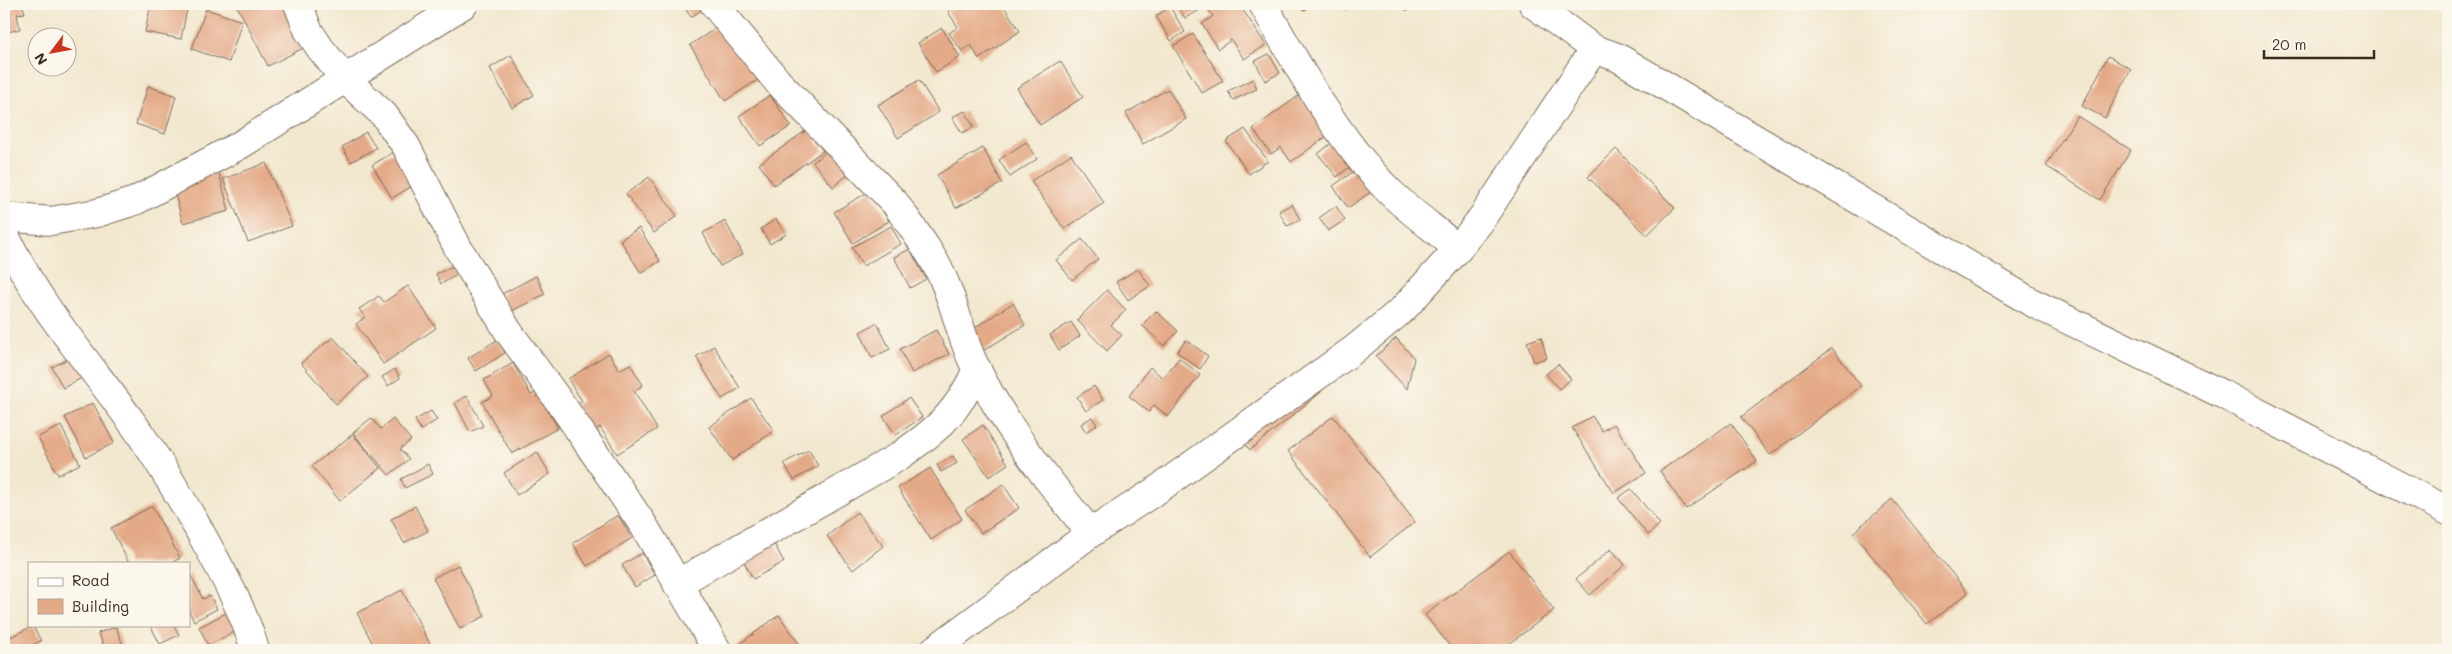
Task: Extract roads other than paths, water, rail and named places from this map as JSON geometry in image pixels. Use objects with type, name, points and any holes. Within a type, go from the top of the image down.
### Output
[{"type":"street","points":[[298,4],[308,30],[344,78],[384,115],[406,146],[458,248],[508,330],[564,408],[644,526],[717,650]]},
{"type":"street","points":[[4,217],[51,221],[97,213],[135,200],[240,145],[464,4]]},
{"type":"street","points":[[714,4],[778,82],[889,197],[911,225],[932,255],[946,284],[959,326],[977,369],[1021,442],[1065,503],[1091,533]]},
{"type":"street","points":[[1263,4],[1288,49],[1355,151],[1391,193],[1458,249]]},
{"type":"street","points":[[1533,4],[1594,49],[1617,57],[2031,302],[2224,395],[2448,511]]},
{"type":"street","points":[[934,650],[1091,533],[1157,490],[1352,351],[1402,310],[1458,249],[1516,170],[1594,49]]},
{"type":"street","points":[[4,232],[27,277],[71,342],[132,422],[180,498],[225,579],[255,650]]},
{"type":"street","points":[[677,584],[898,457],[924,439],[949,416],[965,396],[977,369]]}]
